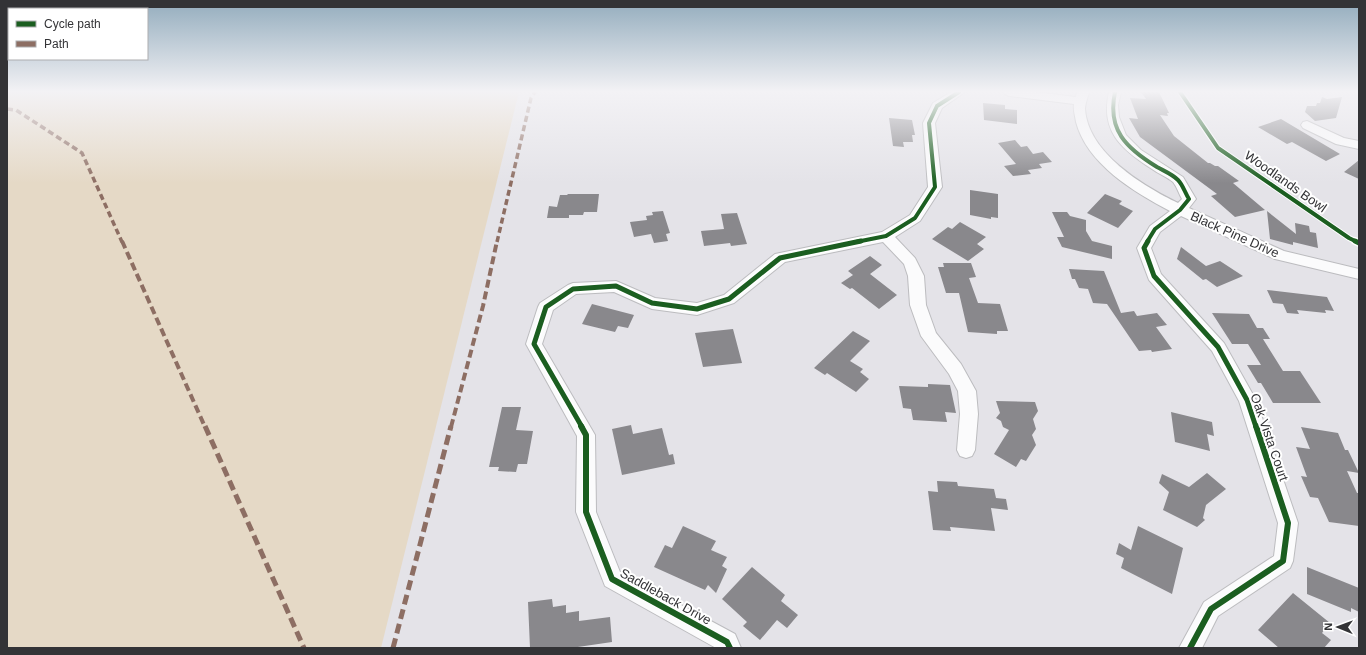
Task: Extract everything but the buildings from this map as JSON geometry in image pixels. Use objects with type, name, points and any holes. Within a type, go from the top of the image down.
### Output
[{"type":"street","name":"Saddleback Drive","points":[[730,648],[727,642],[612,579],[586,512],[586,435],[534,344],[546,307],[573,289],[616,286],[652,302],[697,309],[729,299],[780,258],[886,236],[915,218],[935,187],[928,123]]},
{"type":"street","name":"Black Pine Drive","points":[[1083,123],[1086,135],[1111,167],[1152,196],[1280,255],[1359,274]]},
{"type":"street","points":[[1113,123],[1124,141],[1151,163],[1179,181],[1188,199],[1180,210]]},
{"type":"street","points":[[1307,125],[1340,141],[1359,145]]},
{"type":"street","name":"Oak Vista Court","points":[[1180,210],[1155,229],[1144,248],[1154,276],[1218,347],[1247,400],[1288,524],[1283,561],[1210,609],[1190,648]]},
{"type":"street","points":[[886,236],[910,262],[916,276],[918,305],[929,336],[955,369],[967,391],[969,414],[966,450]]},
{"type":"shaded area","points":[[7,123],[511,123],[381,648],[7,648]]},
{"type":"marked path","points":[[35,123],[82,153],[304,648]]},
{"type":"marked path","points":[[393,648],[483,306],[525,123]]},
{"type":"cycle path","points":[[730,648],[727,642],[612,579],[586,512],[586,435],[534,344],[546,307],[573,289],[616,286],[652,303],[697,309],[729,299],[780,258],[886,236],[915,218],[935,187],[929,123]]},
{"type":"cycle path","points":[[1115,123],[1121,136],[1128,145],[1157,167],[1178,180],[1189,199],[1180,210],[1155,229],[1144,248],[1154,276],[1218,347],[1247,400],[1288,523],[1283,561],[1211,609],[1190,648]]},
{"type":"cycle path","name":"Woodlands Bowl","points":[[1201,123],[1218,148],[1349,238],[1359,243]]}]
